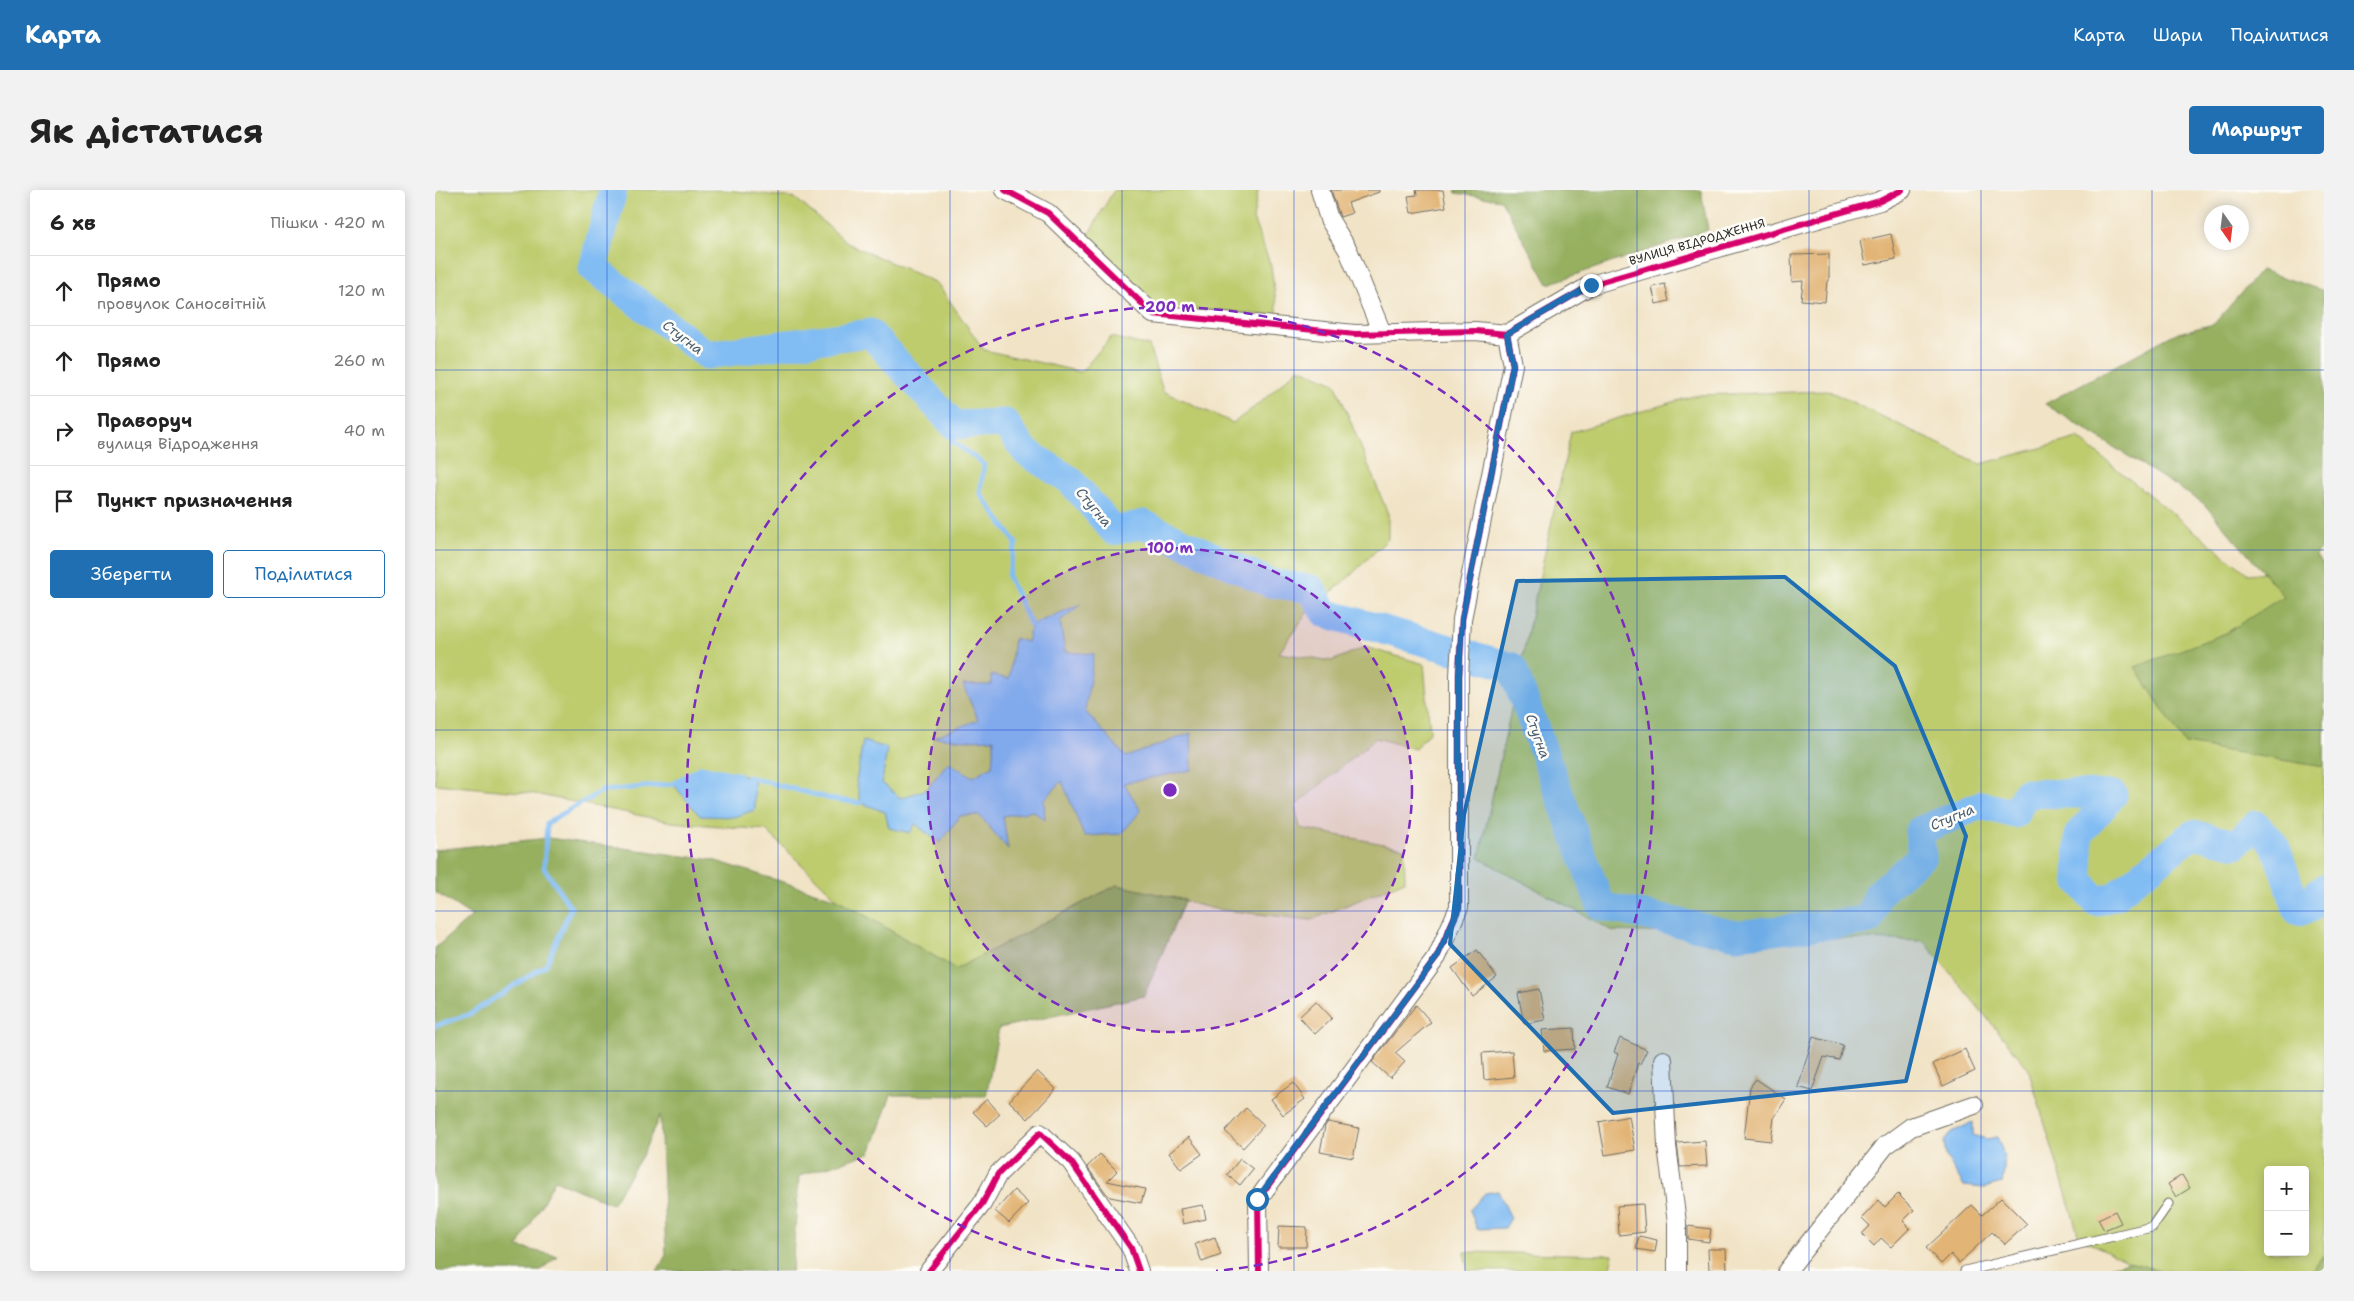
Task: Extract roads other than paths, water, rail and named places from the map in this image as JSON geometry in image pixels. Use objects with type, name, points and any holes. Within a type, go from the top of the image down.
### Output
[{"type":"street","points":[[1005,190],[1048,213],[1153,314],[1355,334],[1475,331],[1507,334],[1513,365],[1462,619],[1459,676],[1459,908],[1437,957],[1257,1199],[1259,1271]]},
{"type":"street","points":[[1320,190],[1329,219],[1348,250],[1382,333]]},
{"type":"street","name":"ВУЛИЦЯ ВІДРОДЖЕННЯ","points":[[1507,334],[1591,285],[1880,201],[1902,190]]},
{"type":"street","points":[[1663,1060],[1667,1146],[1677,1222],[1677,1271]]},
{"type":"street","points":[[1787,1271],[1885,1146],[1911,1127],[1974,1105]]},
{"type":"street","points":[[929,1271],[982,1204],[998,1174],[1040,1133],[1071,1162],[1131,1248],[1139,1271]]},
{"type":"lane","points":[[1965,1271],[2151,1227],[2168,1204]]},
{"type":"water","points":[[1081,604],[1060,621],[1065,652],[1094,654],[1085,711],[1126,757],[1191,733],[1192,770],[1124,783],[1141,811],[1121,834],[1084,836],[1062,781],[1044,800],[1045,820],[1033,811],[1003,816],[1008,849],[979,815],[960,816],[940,843],[915,824],[910,833],[889,828],[885,812],[861,803],[856,781],[863,741],[887,748],[882,783],[901,798],[927,789],[948,762],[973,777],[992,766],[994,739],[967,740],[933,737],[978,720],[963,685],[991,685],[991,675],[1009,679],[1014,638],[1027,642],[1031,625]]},
{"type":"water","points":[[701,767],[754,778],[755,810],[734,817],[700,816],[673,784]]},
{"type":"water","points":[[1973,1122],[1973,1135],[1987,1139],[1997,1137],[2004,1159],[2002,1183],[1984,1188],[1964,1186],[1946,1156],[1944,1141],[1952,1132]]},
{"type":"water","points":[[1498,1191],[1511,1218],[1505,1228],[1477,1229],[1470,1210],[1485,1193]]},
{"type":"waterway","name":"Стугна","points":[[613,190],[593,268],[707,355],[870,333],[954,425],[1005,423],[1026,452],[1070,480],[1114,531],[1143,524],[1270,583],[1311,589],[1325,613],[1512,667],[1601,906],[1736,935],[1869,920],[1878,894],[1922,856],[1919,831],[1981,805],[2015,814],[2026,793],[2113,795],[2079,834],[2078,879],[2096,902],[2115,896],[2193,834],[2236,844],[2256,825],[2275,845],[2298,911],[2311,908],[2318,892],[2324,888]]},
{"type":"waterway","points":[[954,425],[952,441],[984,464],[980,493],[1016,543],[1008,576],[1031,625]]},
{"type":"waterway","points":[[435,1026],[470,1014],[546,965],[571,908],[544,868],[547,823],[602,791],[673,784],[701,767],[740,775]]},
{"type":"waterway","points":[[748,777],[831,799],[861,803]]}]
